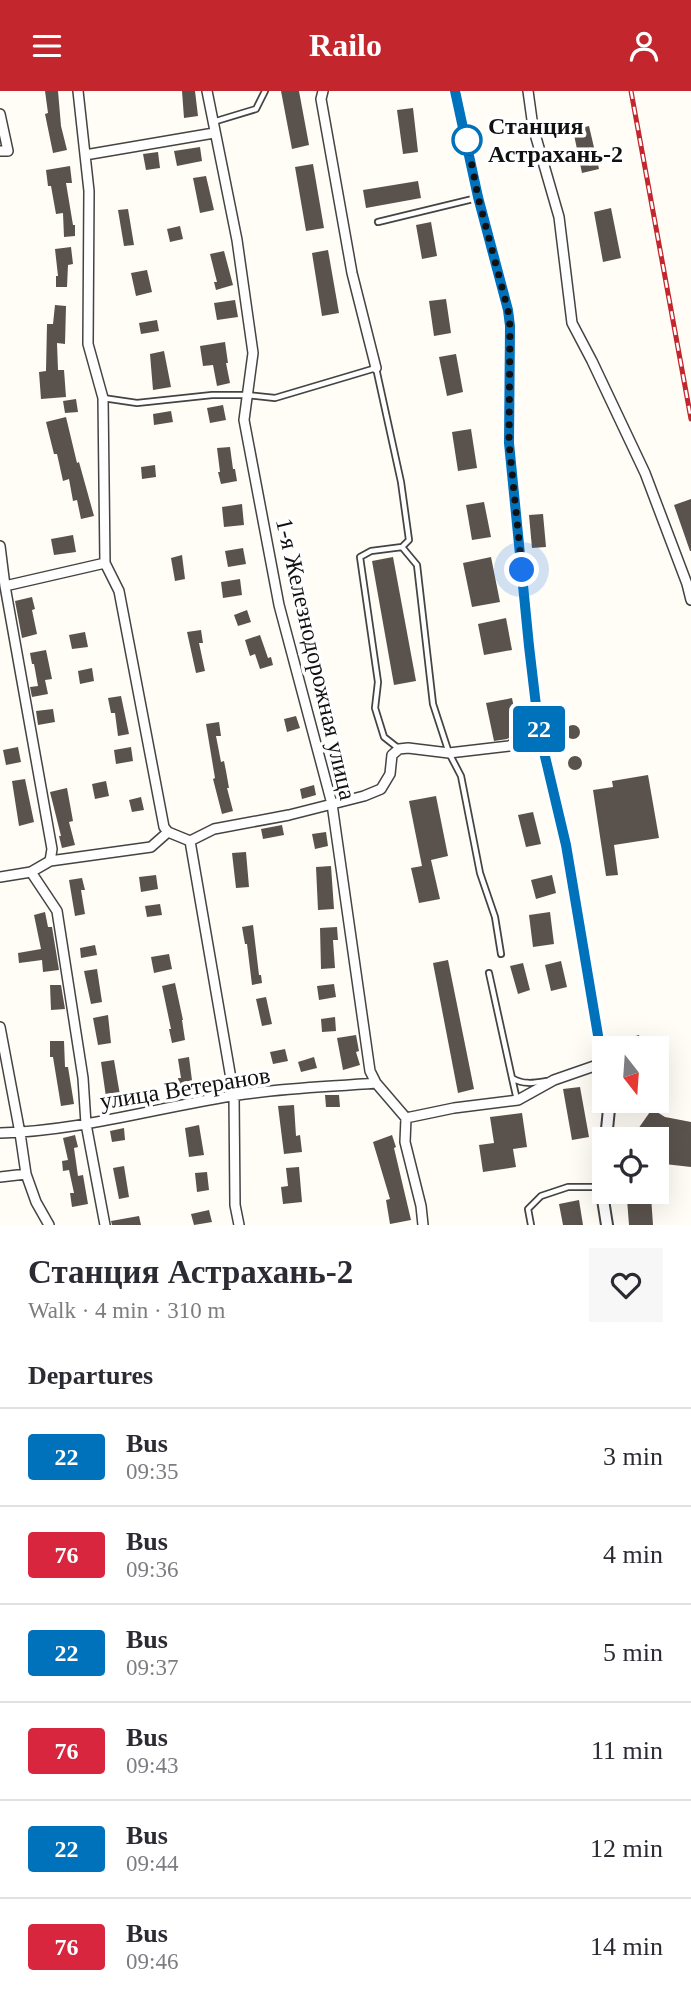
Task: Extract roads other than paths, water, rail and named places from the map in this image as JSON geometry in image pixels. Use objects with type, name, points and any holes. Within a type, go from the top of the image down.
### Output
[{"type":"street","points":[[78,91],[89,191],[88,344],[103,398],[105,563],[118,591],[164,827],[168,832],[190,841],[214,829],[289,815],[364,796],[381,789],[390,774],[392,755],[399,749],[449,753],[509,746],[539,731]]},
{"type":"street","name":"1-я Железнодорожная улица","points":[[206,91],[237,240],[253,353],[244,420],[279,605],[332,804],[370,1072],[406,1118]]},
{"type":"street","points":[[323,91],[321,99],[352,273],[376,368]]},
{"type":"street","points":[[455,91],[478,197],[508,310],[509,443],[539,731],[566,845],[598,1036]]},
{"type":"street","points":[[528,91],[533,127],[559,217],[572,323],[645,473],[691,600]]},
{"type":"street","points":[[0,114],[4,151]]},
{"type":"street","points":[[85,155],[214,133]]},
{"type":"street","points":[[0,545],[4,590],[52,849],[50,861]]},
{"type":"street","points":[[4,590],[105,563]]},
{"type":"street","points":[[0,877],[31,872],[50,861],[151,847],[168,832]]},
{"type":"street","points":[[190,841],[234,1096],[235,1205],[239,1225]]},
{"type":"street","points":[[31,872],[57,911],[83,1078],[86,1124],[105,1225]]},
{"type":"street","points":[[0,1027],[26,1174],[36,1202],[49,1225]]},
{"type":"street","points":[[423,1225],[405,1142],[406,1118],[453,1108],[518,1100],[554,1080],[592,1070]]},
{"type":"street","name":"улица Ветеранов","points":[[0,1133],[86,1124],[234,1096],[376,1083]]},
{"type":"street","points":[[0,1177],[26,1174]]},
{"type":"street","points":[[604,1204],[607,1225]]},
{"type":"lane","points":[[212,122],[256,109],[265,91]]},
{"type":"lane","points":[[378,222],[478,197]]},
{"type":"lane","points":[[103,398],[137,403],[212,395],[275,398],[376,368],[401,482],[409,540],[402,547],[371,551],[360,557],[378,682],[375,708],[384,737],[399,749]]},
{"type":"lane","points":[[402,547],[417,565],[433,704],[449,753],[461,776],[480,873],[495,918],[501,954]]},
{"type":"lane","points":[[489,973],[518,1100]]},
{"type":"lane","points":[[512,1078],[531,1083],[554,1080]]},
{"type":"lane","points":[[531,1225],[528,1209],[541,1196],[568,1187],[592,1187]]},
{"type":"railway","points":[[631,91],[691,419]]},
{"type":"place","name":"Станция Астрахань-2","points":[[467,140]]}]
